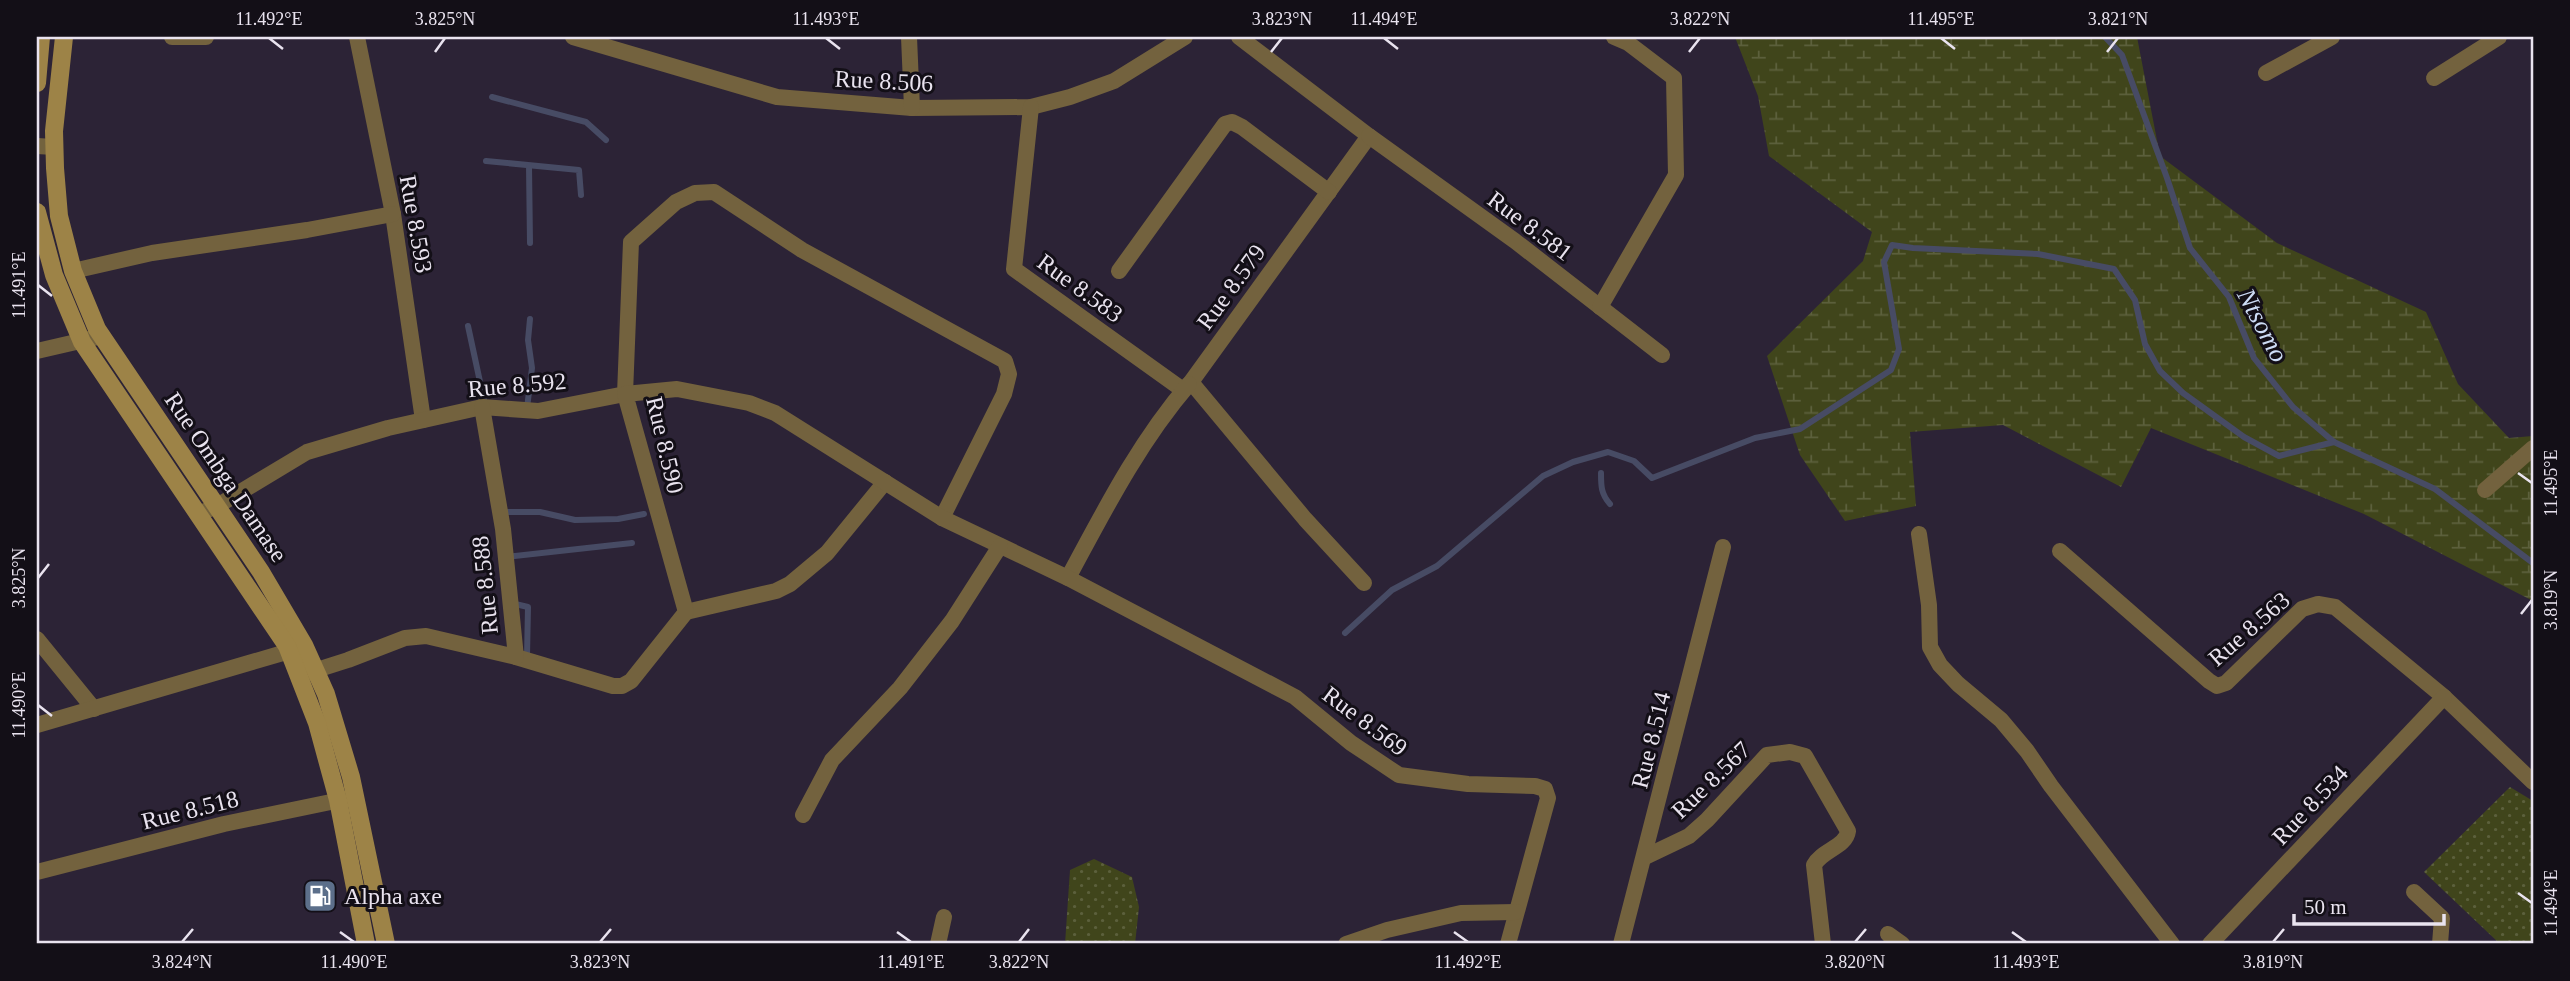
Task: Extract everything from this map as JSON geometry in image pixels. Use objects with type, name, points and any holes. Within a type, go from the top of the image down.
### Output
[{"type":"main road","points":[[37,83],[41,37]]},
{"type":"main road","name":"Rue Ombga Damase","points":[[64,37],[46,146],[72,271],[103,336],[261,572],[297,649],[307,673],[317,723],[347,799],[386,944]]},
{"type":"main road","name":"Rue Ombga Damase","points":[[37,212],[54,275],[82,342],[198,514],[297,649]]},
{"type":"main road","name":"Rue Ombga Damase","points":[[347,799],[366,944]]},
{"type":"street","points":[[172,37],[206,37]]},
{"type":"street","name":"Rue 8.593","points":[[357,37],[393,214],[423,420]]},
{"type":"street","name":"Rue 8.506","points":[[573,37],[593,39],[777,97],[912,108],[1031,107],[1070,97],[1114,81],[1185,37]]},
{"type":"street","points":[[909,37],[912,108]]},
{"type":"street","points":[[1240,37],[1369,135]]},
{"type":"street","points":[[1600,307],[1676,175],[1674,78],[1628,43],[1614,37]]},
{"type":"street","points":[[2266,73],[2332,37]]},
{"type":"street","points":[[2434,78],[2499,37]]},
{"type":"street","name":"Rue 8.583","points":[[1031,107],[1014,269],[1187,386]]},
{"type":"street","points":[[1119,271],[1225,124],[1232,122],[1242,127],[1329,192]]},
{"type":"street","name":"Rue 8.579","points":[[1068,578],[1145,441],[1369,135]]},
{"type":"street","name":"Rue 8.581","points":[[1369,135],[1662,355]]},
{"type":"street","points":[[625,394],[631,242],[676,202],[695,193],[714,192],[802,250],[1005,361],[1009,374],[1004,394],[942,518]]},
{"type":"street","points":[[72,271],[152,253],[393,214]]},
{"type":"street","points":[[38,351],[103,336]]},
{"type":"street","points":[[1187,386],[1364,583]]},
{"type":"street","name":"Rue 8.590","points":[[686,612],[625,394],[677,389],[749,403],[775,413],[942,518],[1068,578]]},
{"type":"street","name":"Rue 8.592","points":[[198,514],[217,506],[307,452],[388,428],[482,407],[538,411],[625,394]]},
{"type":"street","name":"Rue 8.588","points":[[307,673],[405,638],[426,636],[516,657],[503,529],[482,407]]},
{"type":"street","points":[[2484,490],[2533,448]]},
{"type":"street","points":[[516,657],[622,686],[638,673],[686,612],[776,591],[790,584],[827,553],[885,482]]},
{"type":"street","points":[[1919,534],[1929,605],[1930,647],[1940,665],[2001,720],[2027,751],[2172,944]]},
{"type":"street","points":[[803,815],[832,760],[900,688],[952,621],[1000,546]]},
{"type":"street","name":"Rue 8.514","points":[[1621,944],[1723,547]]},
{"type":"street","name":"Rue 8.563","points":[[2060,551],[2209,681],[2217,685],[2226,683],[2302,609],[2318,604],[2335,607],[2444,697],[2533,782]]},
{"type":"street","name":"Rue 8.569","points":[[1068,578],[1296,697],[1351,743],[1399,775],[1468,784],[1535,786],[1545,789],[1548,799],[1508,944]]},
{"type":"street","points":[[37,639],[94,709]]},
{"type":"street","points":[[37,725],[297,649]]},
{"type":"street","name":"Rue 8.534","points":[[2210,944],[2444,697]]},
{"type":"street","name":"Rue 8.567","points":[[1645,857],[1689,836],[1767,755],[1798,752],[1805,756],[1848,831],[1845,840],[1817,859],[1815,865],[1824,944]]},
{"type":"street","name":"Rue 8.518","points":[[37,872],[224,824],[347,799]]},
{"type":"street","points":[[2414,892],[2442,918],[2441,944]]},
{"type":"street","points":[[1346,944],[1387,930],[1461,913],[1516,912]]},
{"type":"street","points":[[938,944],[944,917]]},
{"type":"street","points":[[1888,934],[1902,944]]},
{"type":"green space","points":[[1735,37],[2137,37],[2160,156],[2277,243],[2426,312],[2458,384],[2509,438],[2533,436],[2533,601],[2364,514],[2151,428],[2121,487],[2003,425],[1910,432],[1916,506],[1845,521],[1800,455],[1767,356],[1863,261],[1872,232],[1769,156],[1758,96]]},
{"type":"green space","points":[[2510,787],[2533,801],[2533,944],[2500,944],[2424,872]]},
{"type":"green space","points":[[1094,859],[1132,877],[1139,907],[1135,944],[1065,944],[1070,870]]},
{"type":"waterway","name":"Ntsomo","points":[[2105,37],[2122,55],[2190,248],[2229,297],[2254,358],[2293,407],[2334,442],[2435,489],[2533,563]]},
{"type":"waterway","points":[[492,97],[586,122],[606,140]]},
{"type":"waterway","points":[[486,161],[579,170],[581,195]]},
{"type":"waterway","points":[[529,166],[530,243]]},
{"type":"waterway","points":[[1345,633],[1392,590],[1437,566],[1543,476],[1573,462],[1608,452],[1634,461],[1652,478],[1755,438],[1800,429],[1891,370],[1899,349],[1884,262],[1892,245],[2038,254],[2114,269],[2135,300],[2145,344],[2160,371],[2183,393],[2244,437],[2279,456],[2334,442]]},
{"type":"waterway","points":[[527,408],[532,368],[528,340],[530,319]]},
{"type":"waterway","points":[[468,326],[485,405]]},
{"type":"waterway","points":[[1601,473],[1602,490],[1610,504]]},
{"type":"waterway","points":[[500,512],[540,512],[575,520],[618,519],[644,514]]},
{"type":"waterway","points":[[505,557],[632,543]]},
{"type":"waterway","points":[[511,603],[528,607],[527,656]]},
{"type":"place","name":"Alpha axe","points":[[320,896]]}]
